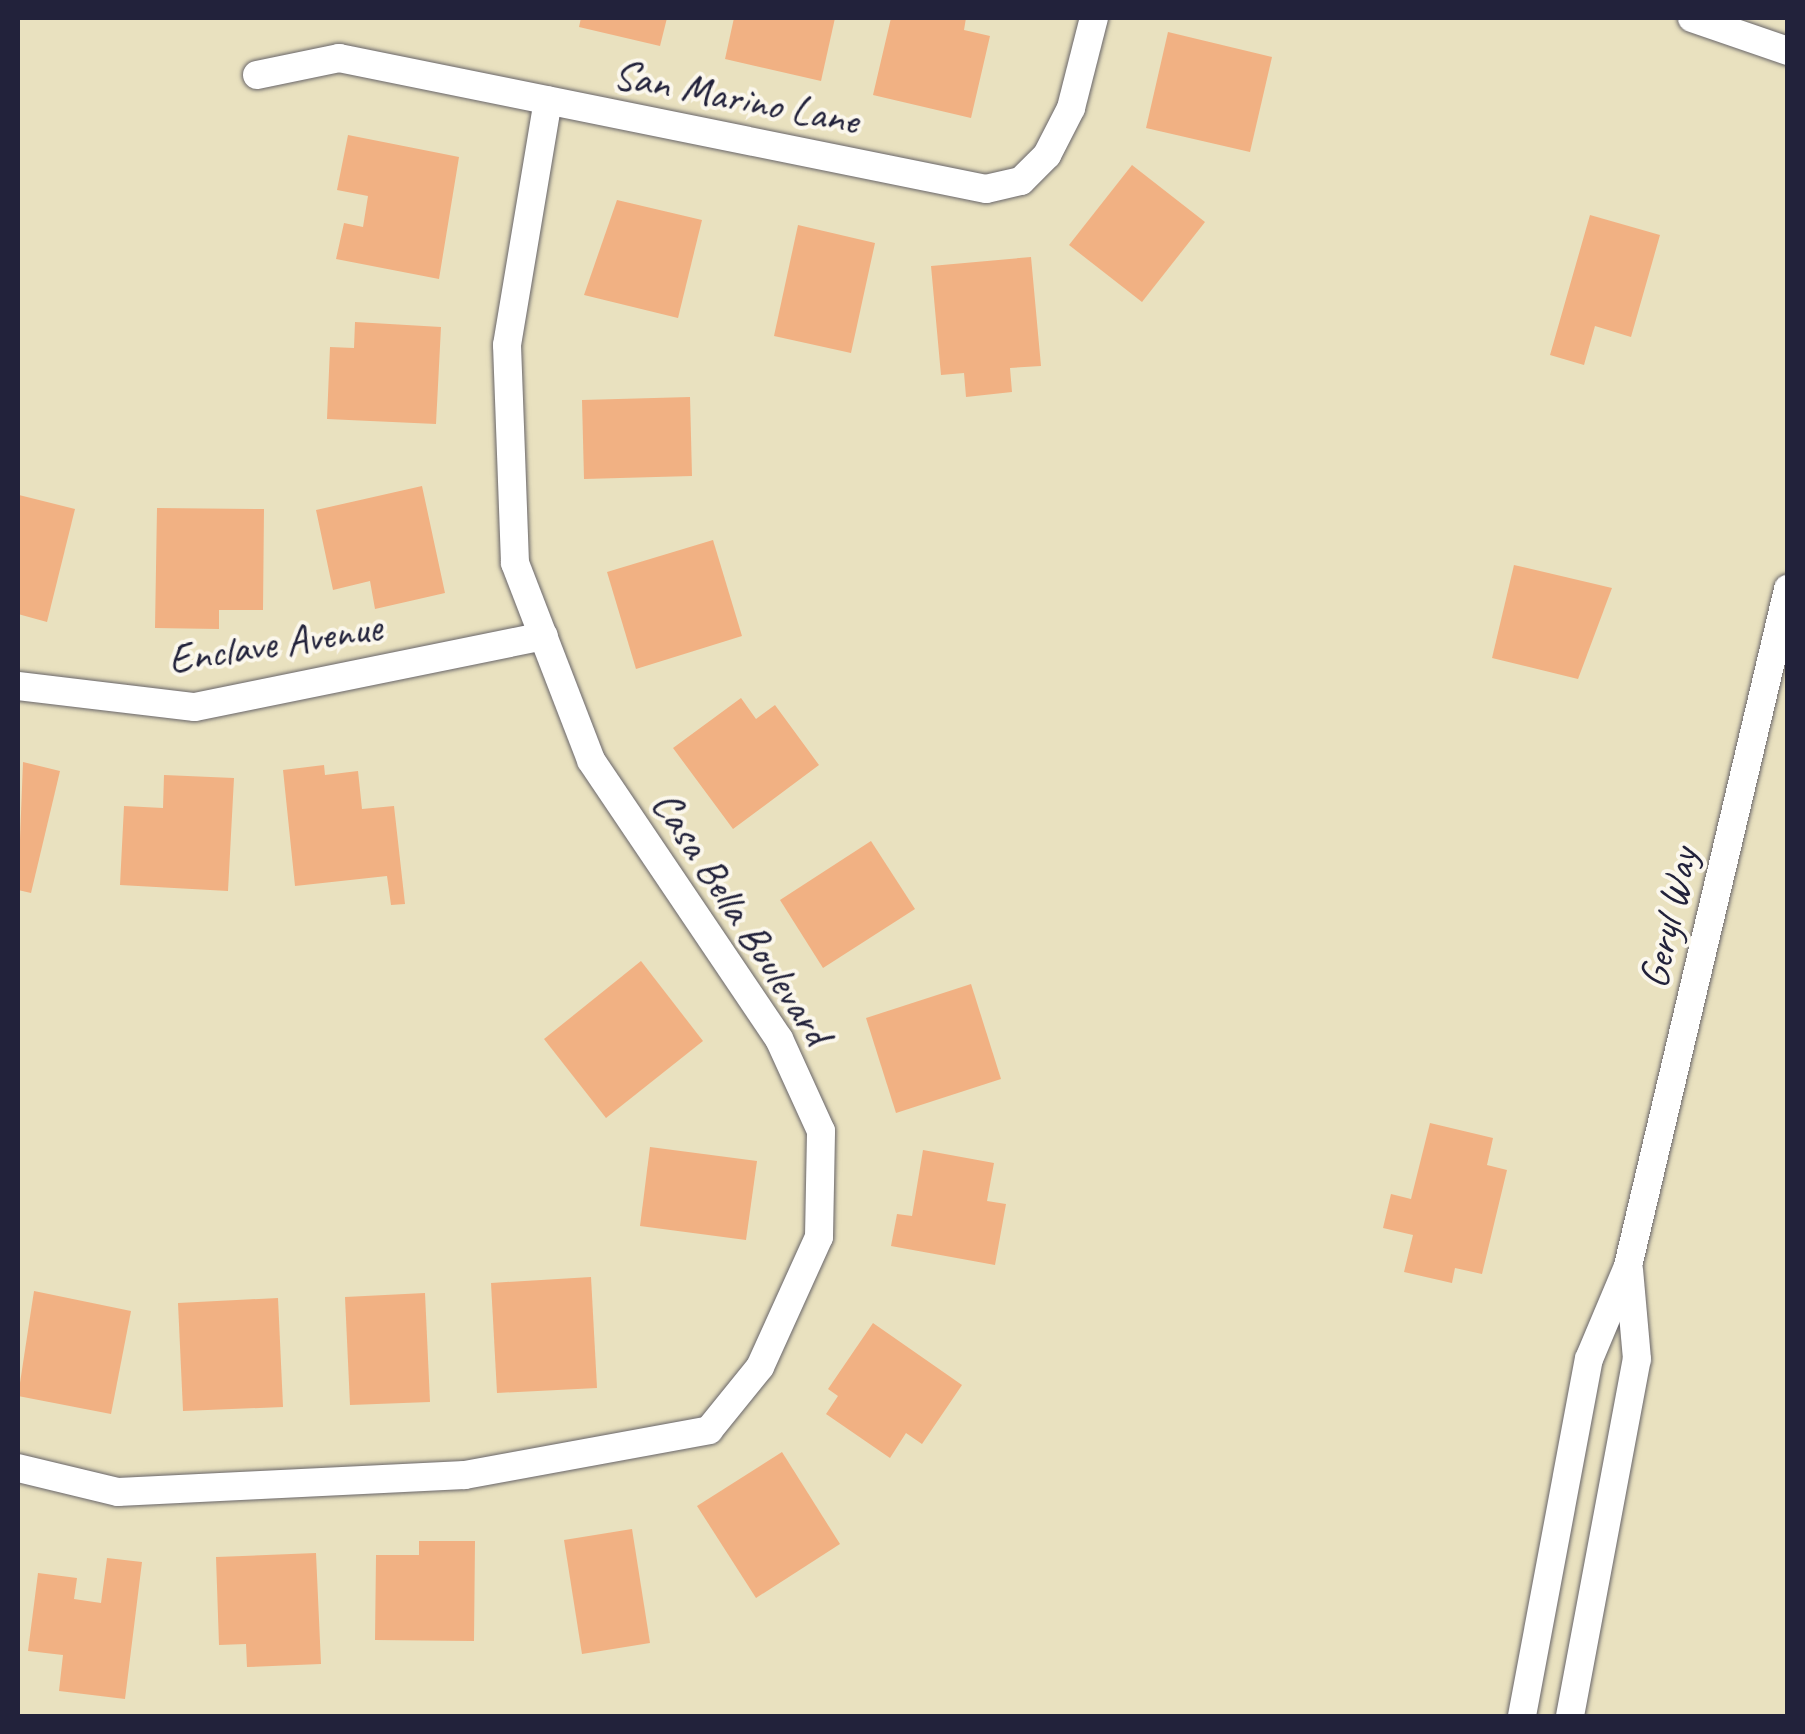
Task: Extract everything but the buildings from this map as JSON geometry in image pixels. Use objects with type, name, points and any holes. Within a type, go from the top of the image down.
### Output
[{"type":"street","name":"San Marino Lane","points":[[257,76],[340,58],[986,190],[1021,180],[1046,156],[1071,108],[1094,18]]},
{"type":"street","points":[[1692,18],[1788,51]]},
{"type":"street","name":"Casa Bella Boulevard","points":[[18,1468],[118,1492],[465,1475],[710,1430],[760,1367],[819,1237],[820,1130],[779,1040],[592,760],[515,563],[508,345],[548,100]]},
{"type":"street","name":"Geryl Way","points":[[1522,1716],[1547,1606],[1588,1359],[1628,1266],[1788,589]]},
{"type":"street","name":"Enclave Avenue","points":[[18,686],[195,706],[544,636]]},
{"type":"street","name":"Geryl Way","points":[[1570,1716],[1638,1358],[1628,1266]]},
{"type":"street","points":[[1547,1606],[1587,1616]]}]
